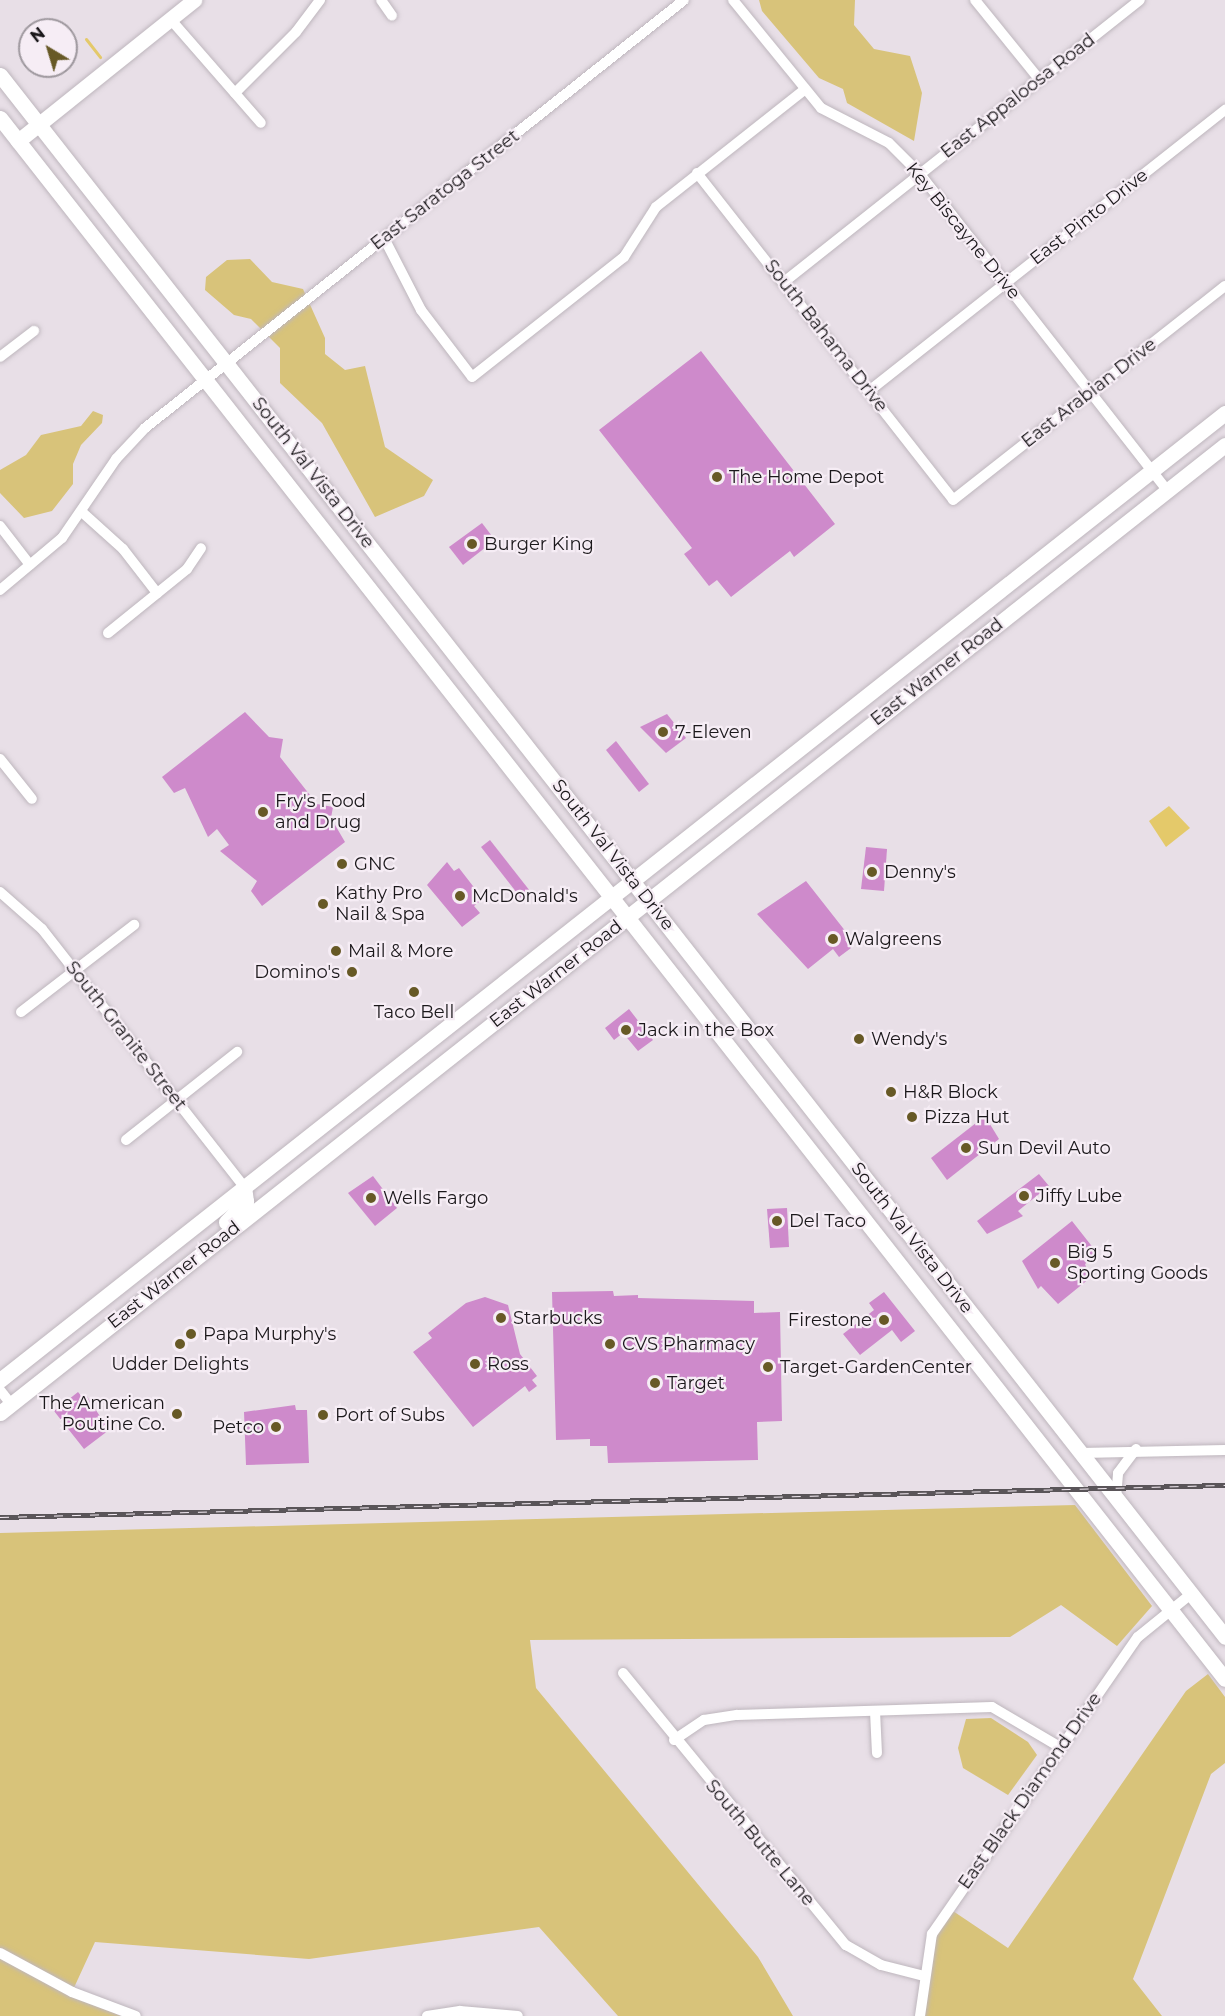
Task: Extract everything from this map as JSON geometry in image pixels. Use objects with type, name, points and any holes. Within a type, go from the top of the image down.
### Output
[{"type":"main road","points":[[18,141],[172,21],[194,0]]},
{"type":"main road","name":"South Val Vista Drive","points":[[0,75],[1225,1637]]},
{"type":"main road","name":"South Val Vista Drive","points":[[0,118],[429,664],[626,919],[857,1209],[1225,1679]]},
{"type":"main road","name":"East Warner Road","points":[[0,1380],[608,896],[1225,413]]},
{"type":"main road","name":"East Warner Road","points":[[5,1409],[1225,446]]},
{"type":"main road","points":[[940,638],[955,658]]},
{"type":"main road","points":[[429,664],[450,648]]},
{"type":"main road","points":[[819,733],[834,753]]},
{"type":"main road","points":[[373,1084],[391,1104]]},
{"type":"main road","points":[[183,1267],[244,1205],[244,1187]]},
{"type":"main road","points":[[857,1209],[877,1193]]},
{"type":"main road","points":[[87,1312],[102,1332]]},
{"type":"main road","points":[[1029,1429],[1050,1413]]},
{"type":"street","points":[[235,93],[296,32],[320,0]]},
{"type":"street","points":[[381,0],[392,16]]},
{"type":"street","name":"East Saratoga Street","points":[[0,590],[30,565],[83,513],[123,451],[206,379],[684,0]]},
{"type":"street","name":"Key Biscayne Drive","points":[[733,0],[804,90],[838,120],[890,142],[920,174],[1168,491]]},
{"type":"street","points":[[975,0],[1039,79]]},
{"type":"street","name":"East Appaloosa Road","points":[[784,282],[1140,0]]},
{"type":"street","points":[[172,21],[261,123]]},
{"type":"street","points":[[384,238],[421,310],[472,377],[624,257],[656,207],[804,90]]},
{"type":"street","name":"East Pinto Drive","points":[[869,391],[1225,110]]},
{"type":"street","name":"South Bahama Drive","points":[[697,173],[953,500]]},
{"type":"street","name":"East Arabian Drive","points":[[953,500],[1225,286]]},
{"type":"street","points":[[0,357],[34,331]]},
{"type":"street","points":[[83,513],[123,549],[157,593]]},
{"type":"street","points":[[0,526],[30,565]]},
{"type":"street","points":[[108,633],[187,569],[201,548]]},
{"type":"street","points":[[0,759],[32,799]]},
{"type":"street","name":"South Granite Street","points":[[0,892],[31,916],[244,1187]]},
{"type":"street","points":[[21,1012],[134,925]]},
{"type":"street","points":[[126,1140],[237,1052]]},
{"type":"street","points":[[0,1390],[5,1409]]},
{"type":"street","points":[[1081,1453],[1136,1449],[1225,1450]]},
{"type":"street","points":[[1116,1497],[1118,1473],[1136,1449]]},
{"type":"street","name":"East Black Diamond Drive","points":[[920,2016],[924,1976],[932,1934],[1138,1637],[1191,1594]]},
{"type":"street","name":"South Butte Lane","points":[[622,1673],[674,1740],[846,1945],[881,1965],[924,1976]]},
{"type":"street","points":[[674,1740],[704,1720],[737,1715],[992,1707],[1060,1747]]},
{"type":"street","points":[[874,1711],[877,1753]]},
{"type":"street","points":[[0,1953],[72,1992],[136,2016]]},
{"type":"street","points":[[427,2016],[460,2011],[518,2016]]},
{"type":"shaded area","points":[[759,0],[855,0],[854,25],[874,49],[910,56],[922,93],[914,141],[847,103],[843,89],[819,78],[762,11]]},
{"type":"shaded area","points":[[250,259],[272,282],[303,289],[325,338],[325,354],[345,370],[365,366],[385,447],[433,480],[424,496],[375,517],[322,423],[280,383],[280,348],[251,319],[234,315],[205,290],[206,277],[227,260]]},
{"type":"shaded area","points":[[93,411],[103,415],[102,423],[81,445],[73,464],[73,484],[52,511],[24,518],[0,493],[0,470],[26,455],[41,435],[81,426]]},
{"type":"shaded area","points":[[1169,806],[1190,828],[1166,847],[1149,821]]},
{"type":"shaded area","points":[[1075,1505],[1152,1606],[1117,1646],[1061,1605],[1010,1637],[530,1640],[536,1688],[758,1957],[793,2016],[618,2016],[539,1927],[309,1959],[95,1942],[72,1992],[121,2016],[0,2016],[0,1533]]},
{"type":"shaded area","points":[[1208,1674],[1225,1697],[1225,1763],[1211,1774],[1133,1979],[1162,2016],[920,2016],[932,1934],[950,1909],[1008,1948],[1186,1691]]},
{"type":"shaded area","points":[[991,1718],[1028,1742],[1037,1755],[1008,1795],[963,1768],[958,1748],[966,1719]]},
{"type":"building","name":"The Home Depot","points":[[701,351],[835,524],[794,557],[790,551],[731,597],[717,580],[709,586],[684,554],[692,548],[599,430]]},
{"type":"building","name":"Burger King","points":[[482,523],[495,540],[463,565],[449,547]]},
{"type":"building","name":"Fry's Food and Drug","points":[[245,712],[269,737],[283,739],[280,757],[317,804],[333,807],[331,818],[345,842],[262,906],[251,891],[257,881],[220,851],[229,845],[217,829],[208,837],[185,788],[174,793],[162,777]]},
{"type":"building","name":"7-Eleven","points":[[667,714],[686,738],[666,753],[640,727]]},
{"type":"building","name":"7-Eleven","points":[[616,741],[649,784],[639,792],[606,750]]},
{"type":"building","points":[[490,840],[530,891],[521,898],[481,847]]},
{"type":"building","name":"Denny's","points":[[866,847],[887,849],[884,891],[861,889]]},
{"type":"building","name":"McDonald's","points":[[447,862],[454,871],[459,868],[483,899],[474,906],[480,913],[462,927],[427,885]]},
{"type":"building","name":"Walgreens","points":[[806,881],[850,937],[845,940],[851,948],[839,957],[833,949],[808,969],[757,914]]},
{"type":"building","name":"Jack in the Box","points":[[629,1009],[653,1040],[638,1051],[623,1033],[614,1040],[605,1028]]},
{"type":"building","name":"Sun Devil Auto","points":[[985,1116],[999,1139],[947,1180],[931,1158]]},
{"type":"building","name":"Jiffy Lube","points":[[1039,1174],[1049,1186],[1018,1211],[1023,1216],[987,1234],[977,1221]]},
{"type":"building","name":"Wells Fargo","points":[[373,1176],[397,1208],[375,1226],[348,1193]]},
{"type":"building","name":"Del Taco","points":[[787,1208],[789,1247],[770,1248],[767,1209]]},
{"type":"building","name":"Big 5 Sporting Goods","points":[[1072,1221],[1098,1254],[1085,1264],[1090,1278],[1058,1304],[1041,1286],[1038,1289],[1022,1261]]},
{"type":"building","name":"Target","points":[[613,1291],[614,1296],[638,1295],[638,1298],[754,1301],[754,1313],[780,1312],[782,1421],[757,1422],[758,1460],[608,1463],[607,1446],[590,1446],[590,1439],[556,1440],[552,1292]]},
{"type":"building","name":"Firestone","points":[[884,1292],[915,1331],[901,1342],[892,1330],[860,1355],[843,1334],[874,1310],[869,1303]]},
{"type":"building","name":"Ross","points":[[485,1297],[508,1305],[520,1354],[537,1376],[532,1380],[537,1386],[529,1392],[525,1386],[473,1427],[413,1352],[432,1338],[428,1333],[466,1303]]},
{"type":"building","points":[[78,1392],[83,1398],[86,1395],[109,1430],[84,1449],[54,1411]]},
{"type":"building","name":"Petco","points":[[295,1405],[296,1410],[307,1410],[309,1463],[246,1465],[244,1412]]},
{"type":"waterway","points":[[86,39],[100,57]]},
{"type":"railway","points":[[0,1517],[1225,1485]]},
{"type":"place","name":"The Home Depot","points":[[717,477]]},
{"type":"place","name":"Burger King","points":[[472,544]]},
{"type":"place","name":"7-Eleven","points":[[663,732]]},
{"type":"place","name":"Fry's Food and Drug","points":[[263,812]]},
{"type":"place","name":"GNC","points":[[342,864]]},
{"type":"place","name":"Denny's","points":[[872,872]]},
{"type":"place","name":"McDonald's","points":[[460,896]]},
{"type":"place","name":"Kathy Pro Nail & Spa","points":[[323,904]]},
{"type":"place","name":"Walgreens","points":[[833,939]]},
{"type":"place","name":"Mail & More","points":[[336,951]]},
{"type":"place","name":"Domino's","points":[[352,972]]},
{"type":"place","name":"Taco Bell","points":[[414,992]]},
{"type":"place","name":"Jack in the Box","points":[[626,1030]]},
{"type":"place","name":"Wendy's","points":[[859,1039]]},
{"type":"place","name":"H&R Block","points":[[891,1092]]},
{"type":"place","name":"Pizza Hut","points":[[912,1117]]},
{"type":"place","name":"Sun Devil Auto","points":[[966,1148]]},
{"type":"place","name":"Jiffy Lube","points":[[1024,1196]]},
{"type":"place","name":"Wells Fargo","points":[[371,1198]]},
{"type":"place","name":"Del Taco","points":[[777,1221]]},
{"type":"place","name":"Big 5 Sporting Goods","points":[[1055,1263]]},
{"type":"place","name":"Starbucks","points":[[501,1318]]},
{"type":"place","name":"Firestone","points":[[884,1320]]},
{"type":"place","name":"Papa Murphy's","points":[[191,1334]]},
{"type":"place","name":"Udder Delights","points":[[180,1344]]},
{"type":"place","name":"CVS Pharmacy","points":[[610,1344]]},
{"type":"place","name":"Ross","points":[[475,1364]]},
{"type":"place","name":"Target-GardenCenter","points":[[768,1367]]},
{"type":"place","name":"Target","points":[[655,1383]]},
{"type":"place","name":"The American Poutine Co.","points":[[177,1414]]},
{"type":"place","name":"Port of Subs","points":[[323,1415]]},
{"type":"place","name":"Petco","points":[[276,1427]]}]
